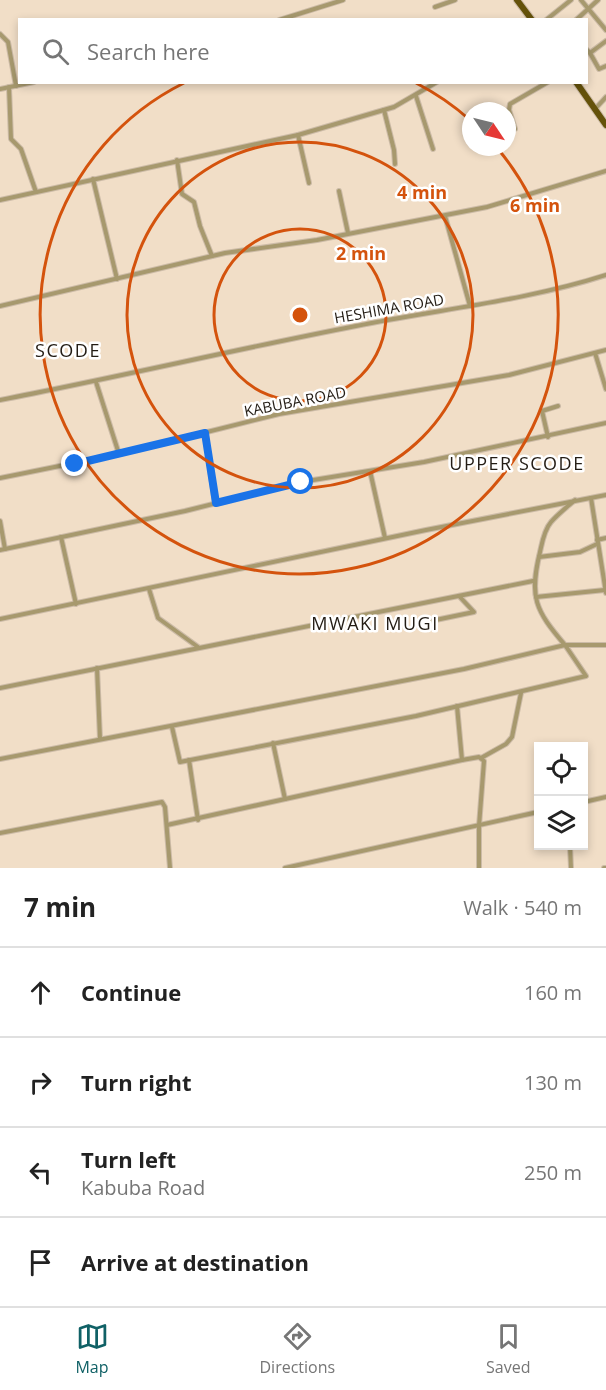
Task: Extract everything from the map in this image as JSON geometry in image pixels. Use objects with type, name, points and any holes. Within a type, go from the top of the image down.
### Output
[{"type":"highway","points":[[517,0],[530,18]]},
{"type":"highway","points":[[577,84],[606,125]]},
{"type":"street","points":[[284,18],[323,3],[343,0]]},
{"type":"street","points":[[435,7],[455,0]]},
{"type":"street","points":[[548,18],[571,0]]},
{"type":"street","points":[[580,0],[606,30]]},
{"type":"street","points":[[579,18],[598,0]]},
{"type":"street","points":[[0,33],[8,42],[16,86]]},
{"type":"street","points":[[606,41],[588,51],[599,69],[606,66]]},
{"type":"street","points":[[0,89],[25,84]]},
{"type":"street","points":[[0,200],[298,135],[384,110],[416,96],[434,84]]},
{"type":"street","points":[[513,102],[545,84]]},
{"type":"street","points":[[9,87],[11,139],[21,149],[36,192]]},
{"type":"street","points":[[416,96],[433,149]]},
{"type":"street","points":[[595,109],[606,97]]},
{"type":"street","points":[[384,110],[394,150],[395,164]]},
{"type":"street","points":[[298,135],[309,183]]},
{"type":"street","points":[[177,160],[182,195],[194,202],[200,226],[212,256]]},
{"type":"street","points":[[0,306],[212,256],[445,216],[528,196],[606,171]]},
{"type":"street","points":[[93,179],[117,279]]},
{"type":"street","points":[[339,191],[348,233]]},
{"type":"street","points":[[445,216],[470,306]]},
{"type":"street","name":"HESHIMA ROAD","points":[[0,400],[96,382],[269,343],[563,288],[606,275]]},
{"type":"street","name":"KABUBA ROAD","points":[[0,478],[119,454],[279,414],[517,373],[606,350]]},
{"type":"street","points":[[595,353],[606,389]]},
{"type":"street","points":[[96,382],[119,454]]},
{"type":"street","points":[[548,437],[542,411],[558,406]]},
{"type":"street","points":[[0,521],[2,550],[301,482],[548,437],[606,423]]},
{"type":"street","points":[[205,433],[216,503]]},
{"type":"street","points":[[370,471],[385,538]]},
{"type":"street","points":[[0,619],[385,538],[606,495]]},
{"type":"street","points":[[536,597],[606,592],[591,498]]},
{"type":"street","points":[[172,727],[177,760],[189,760],[585,678],[581,666],[540,613],[533,581],[549,523],[575,500]]},
{"type":"street","points":[[62,537],[76,604]]},
{"type":"street","points":[[539,557],[580,552],[606,538]]},
{"type":"street","points":[[0,688],[533,581]]},
{"type":"street","points":[[148,589],[158,618],[198,648]]},
{"type":"street","points":[[426,622],[473,613],[474,608],[459,595]]},
{"type":"street","points":[[0,759],[172,727],[522,656],[565,645],[606,645]]},
{"type":"street","points":[[97,668],[100,739]]},
{"type":"street","points":[[167,825],[462,760],[481,758],[506,744],[512,737],[521,693]]},
{"type":"street","points":[[456,706],[462,760]]},
{"type":"street","points":[[273,743],[285,799]]},
{"type":"street","points":[[479,868],[479,826],[484,761],[481,758]]},
{"type":"street","points":[[189,760],[198,820]]},
{"type":"street","points":[[588,801],[606,797]]},
{"type":"street","points":[[0,833],[158,801],[165,807],[170,868]]},
{"type":"street","points":[[285,868],[534,813]]},
{"type":"street","points":[[570,850],[571,868]]},
{"type":"district","name":"SCODE","points":[[68,350]]},
{"type":"district","name":"UPPER SCODE","points":[[517,463]]},
{"type":"district","name":"MWAKI MUGI","points":[[375,623]]},
{"type":"route","points":[[75,464],[205,433],[212,465],[216,503],[301,482]]}]
